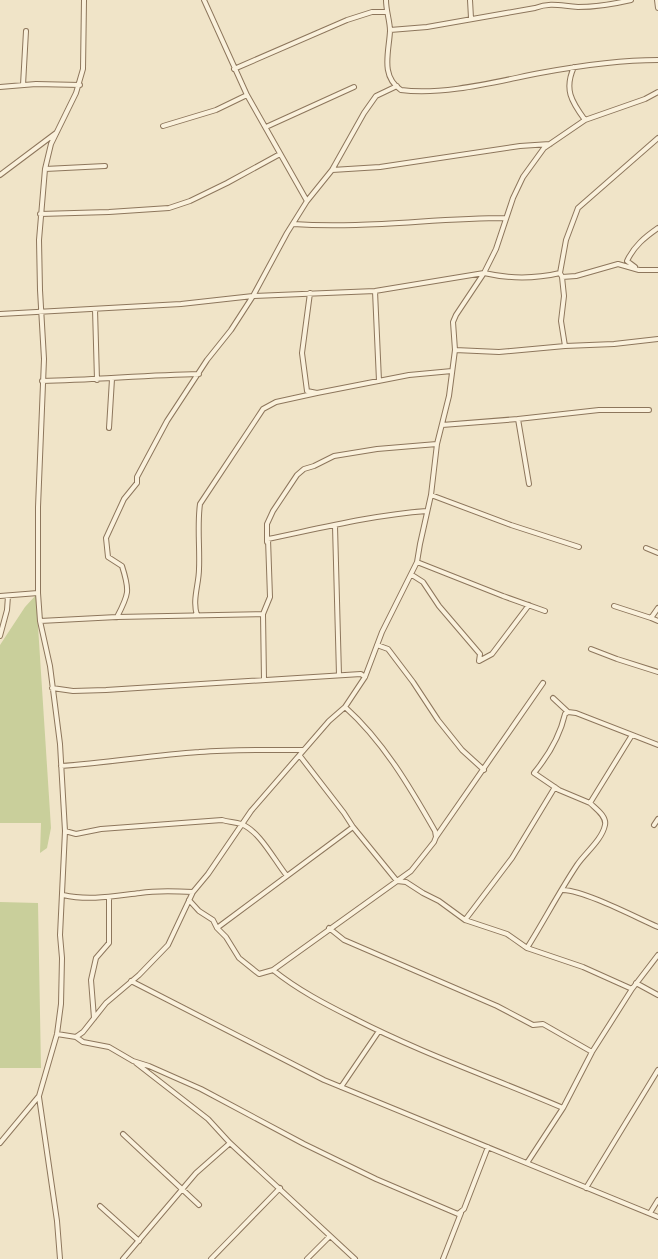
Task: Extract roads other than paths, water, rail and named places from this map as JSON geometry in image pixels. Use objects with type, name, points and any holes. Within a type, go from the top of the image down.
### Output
[{"type":"street","points":[[0,1143],[39,1096],[57,1034],[61,1004],[62,958],[60,935],[65,831],[61,766],[52,688],[40,621],[38,593],[38,507],[44,359],[41,311],[40,214],[45,169],[51,144],[80,85],[83,69],[84,0]]},
{"type":"street","points":[[204,0],[247,95],[307,201]]},
{"type":"street","points":[[386,0],[386,12],[390,30],[387,62],[390,78],[401,90],[436,90],[513,79],[574,67],[658,60]]},
{"type":"street","points":[[470,0],[471,18]]},
{"type":"street","points":[[390,30],[427,27],[554,2],[555,6],[580,7],[631,0]]},
{"type":"street","points":[[657,0],[658,8]]},
{"type":"street","points":[[234,69],[347,20],[372,12],[386,12]]},
{"type":"street","points":[[23,85],[26,31]]},
{"type":"street","points":[[574,67],[568,80],[570,94],[573,105],[585,120]]},
{"type":"street","points":[[0,87],[23,85],[80,85]]},
{"type":"street","points":[[117,617],[128,596],[126,578],[122,566],[108,557],[106,538],[124,499],[137,483],[137,477],[167,422],[253,296],[259,282],[293,224],[307,201],[332,170],[364,113],[376,96],[397,86]]},
{"type":"street","points":[[266,127],[354,87]]},
{"type":"street","points":[[76,1037],[83,1032],[106,1003],[131,981],[168,944],[193,892],[208,874],[242,824],[273,784],[300,756],[303,750],[329,721],[345,707],[365,677],[377,645],[417,562],[431,495],[437,444],[449,396],[455,350],[453,322],[456,315],[484,273],[496,249],[505,218],[523,177],[544,148],[585,120],[645,99],[658,92]]},
{"type":"street","points":[[163,126],[216,110],[247,95]]},
{"type":"street","points":[[0,175],[57,132]]},
{"type":"street","points":[[565,346],[561,321],[564,296],[561,275],[566,240],[578,208],[658,138]]},
{"type":"street","points":[[39,146],[51,144]]},
{"type":"street","points":[[332,170],[380,167],[520,146],[550,144]]},
{"type":"street","points":[[40,214],[109,212],[169,208],[190,201],[280,154]]},
{"type":"street","points":[[45,169],[105,166]]},
{"type":"street","points":[[293,224],[328,227],[397,224],[474,218],[505,218]]},
{"type":"street","points":[[0,314],[181,304],[253,296],[375,291],[484,273],[497,276],[536,278],[561,275],[576,276],[627,261],[632,250],[646,236],[658,228]]},
{"type":"street","points":[[627,261],[639,270]]},
{"type":"street","points":[[618,264],[639,270],[658,270]]},
{"type":"street","points":[[375,291],[379,381]]},
{"type":"street","points":[[310,293],[302,353],[307,391],[317,393]]},
{"type":"street","points":[[96,309],[97,380]]},
{"type":"street","points":[[455,350],[499,352],[565,346],[614,344],[658,339]]},
{"type":"street","points":[[197,615],[195,607],[199,569],[198,523],[200,504],[264,408],[276,402],[317,393],[409,375],[452,371]]},
{"type":"street","points":[[42,381],[97,380],[145,375],[199,374]]},
{"type":"street","points":[[109,428],[112,379]]},
{"type":"street","points":[[442,425],[518,420],[536,416],[599,410],[649,410]]},
{"type":"street","points":[[518,420],[529,484]]},
{"type":"street","points":[[264,680],[263,614],[270,598],[267,524],[273,511],[297,475],[304,469],[334,456],[377,449],[437,444]]},
{"type":"street","points":[[431,495],[511,525],[579,548]]},
{"type":"street","points":[[268,546],[268,539],[395,513],[427,511]]},
{"type":"street","points":[[335,526],[339,675]]},
{"type":"street","points":[[646,548],[658,553]]},
{"type":"street","points":[[417,562],[503,596],[545,610]]},
{"type":"street","points":[[412,575],[423,582],[439,606],[480,654],[479,661],[492,654],[529,605]]},
{"type":"street","points":[[0,596],[38,593]]},
{"type":"street","points":[[0,636],[7,610],[8,596]]},
{"type":"street","points":[[614,606],[658,621]]},
{"type":"street","points":[[651,618],[658,608]]},
{"type":"street","points":[[40,621],[117,617],[263,614]]},
{"type":"street","points":[[377,645],[388,649],[413,682],[438,720],[462,750],[484,770]]},
{"type":"street","points":[[591,649],[617,660],[658,672]]},
{"type":"street","points":[[52,688],[86,691],[339,675],[361,674],[365,677]]},
{"type":"street","points":[[189,900],[199,911],[213,920],[217,928],[226,938],[239,958],[259,974],[273,970],[329,928],[411,871],[434,842],[543,683]]},
{"type":"street","points":[[553,698],[568,712],[576,713],[658,745]]},
{"type":"street","points":[[345,707],[359,719],[375,738],[412,792],[435,831],[436,837]]},
{"type":"street","points":[[527,948],[577,865],[599,836],[605,825],[605,820],[598,810],[590,803],[555,787],[534,773],[548,756],[563,723],[565,714],[568,712]]},
{"type":"street","points":[[590,803],[632,734]]},
{"type":"street","points":[[61,766],[201,752],[250,749],[303,750]]},
{"type":"street","points":[[300,756],[340,807],[353,827],[397,881],[406,882],[422,893],[439,901],[465,920],[507,934],[527,948],[583,968],[632,989]]},
{"type":"street","points":[[465,920],[512,858],[555,787]]},
{"type":"street","points":[[654,825],[658,819]]},
{"type":"street","points":[[65,831],[76,834],[101,829],[222,820],[242,824],[252,831],[265,845],[274,860],[287,876]]},
{"type":"street","points":[[217,928],[353,827]]},
{"type":"street","points":[[563,890],[570,890],[658,927]]},
{"type":"street","points":[[63,895],[74,897],[109,898],[141,892],[193,892]]},
{"type":"street","points":[[94,1019],[91,980],[96,958],[109,943],[109,898]]},
{"type":"street","points":[[329,928],[344,940],[497,1006],[520,1020],[533,1025],[543,1024],[592,1052]]},
{"type":"street","points":[[527,1163],[563,1108],[592,1052],[636,983],[658,955]]},
{"type":"street","points":[[273,970],[287,982],[317,1000],[379,1031],[434,1056],[484,1074],[563,1108]]},
{"type":"street","points":[[131,981],[224,1030],[341,1088],[658,1217]]},
{"type":"street","points":[[636,983],[658,995]]},
{"type":"street","points":[[341,1088],[379,1031]]},
{"type":"street","points":[[57,1034],[76,1037],[83,1042],[109,1047],[133,1061],[208,1119],[230,1143],[355,1259]]},
{"type":"street","points":[[133,1061],[150,1066],[202,1089],[304,1144],[376,1179],[452,1212],[461,1212]]},
{"type":"street","points":[[586,1188],[658,1070]]},
{"type":"street","points":[[39,1096],[57,1221],[60,1259]]},
{"type":"street","points":[[123,1134],[199,1205]]},
{"type":"street","points":[[122,1259],[196,1173],[230,1143]]},
{"type":"street","points":[[443,1259],[488,1147]]},
{"type":"street","points":[[211,1259],[280,1188]]},
{"type":"street","points":[[650,1214],[658,1200]]},
{"type":"street","points":[[100,1206],[139,1241]]},
{"type":"street","points":[[307,1259],[330,1236]]}]
